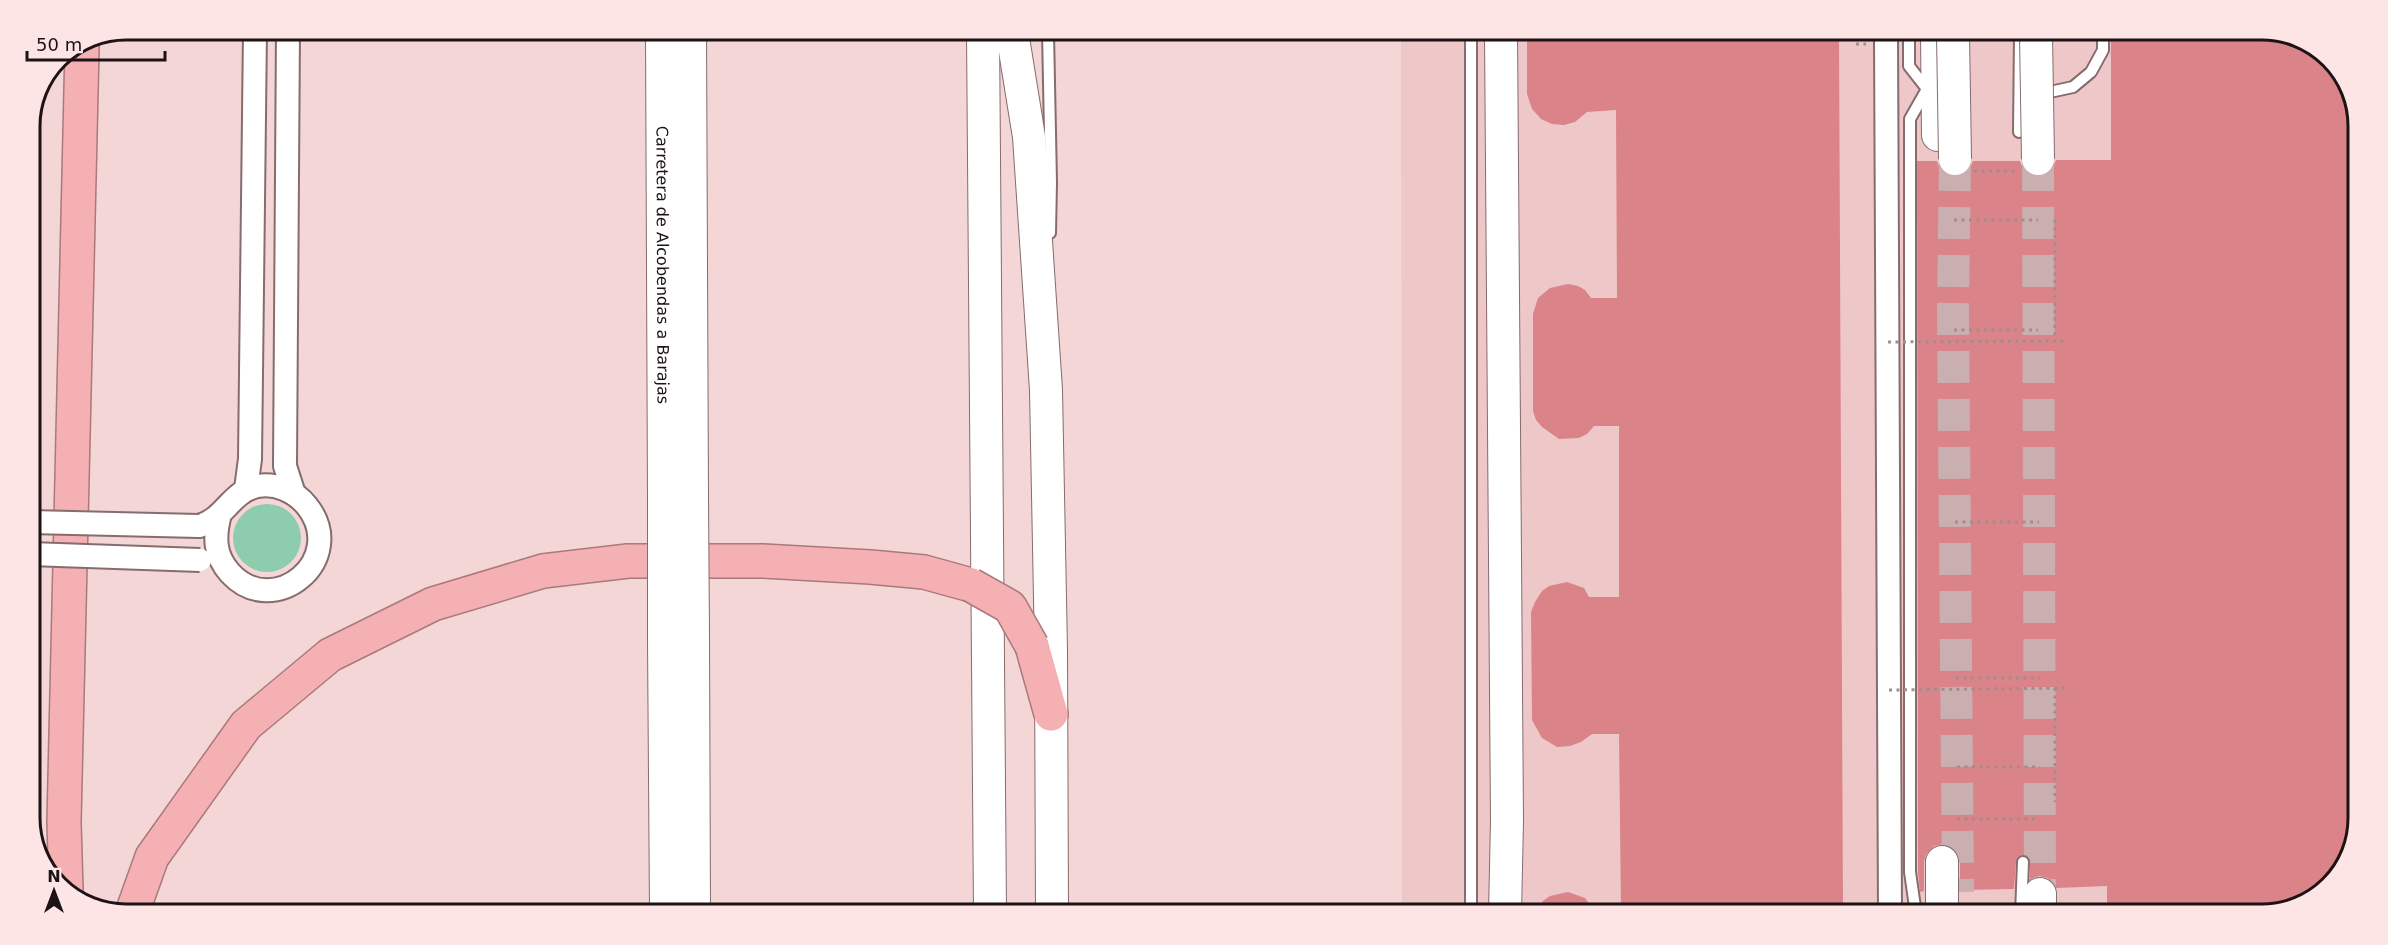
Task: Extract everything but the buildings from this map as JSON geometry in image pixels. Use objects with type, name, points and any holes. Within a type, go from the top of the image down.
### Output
[{"type":"highway","points":[[65,861],[64,822],[82,53]]},
{"type":"highway","points":[[135,904],[152,857],[246,725],[330,655],[433,604],[543,571],[628,561],[763,561],[924,572],[971,585],[1010,607],[1032,646],[1051,714]]},
{"type":"street","points":[[246,489],[250,459],[255,40]]},
{"type":"street","points":[[220,514],[215,539],[219,557],[224,566],[240,582],[260,589],[281,588],[303,576],[317,556],[320,536],[315,516],[294,494],[285,466],[288,40]]},
{"type":"street","name":"Carretera de Alcobendas a Barajas","points":[[662,40],[678,500]]},
{"type":"street","name":"Carretera de Alcobendas a Barajas","points":[[678,500],[690,40]]},
{"type":"street","points":[[983,40],[990,904]]},
{"type":"street","points":[[1012,40],[1029,137],[1046,390],[1052,904]]},
{"type":"street","points":[[1502,40],[1507,809],[1505,904]]},
{"type":"street","points":[[1886,40],[1890,904]]},
{"type":"street","points":[[1938,40],[1953,155]]},
{"type":"street","points":[[1953,40],[1953,155]]},
{"type":"street","points":[[2032,165],[2036,40]]},
{"type":"street","points":[[41,522],[199,526],[220,514],[229,502],[246,489],[272,486],[294,494]]},
{"type":"street","points":[[678,500],[679,637],[694,904]]},
{"type":"street","points":[[41,554],[201,560],[214,561],[224,566]]},
{"type":"street","points":[[666,904],[679,637]]},
{"type":"street","points":[[1942,862],[1951,904]]},
{"type":"lane","points":[[1048,40],[1050,241]]},
{"type":"lane","points":[[1471,40],[1471,904]]},
{"type":"lane","points":[[1909,40],[1909,66],[1928,89],[1910,119],[1910,872],[1915,904]]},
{"type":"lane","points":[[2019,132],[2020,40]]},
{"type":"lane","points":[[2050,92],[2073,87],[2091,72],[2103,50],[2103,40]]},
{"type":"lane","points":[[1046,390],[1049,264]]},
{"type":"lane","points":[[2023,862],[2033,904]]},
{"type":"path","points":[[1953,155],[2032,165]]},
{"type":"path","points":[[1954,220],[2038,220]]},
{"type":"path","points":[[2055,220],[2055,340]]},
{"type":"path","points":[[1954,330],[2038,330]]},
{"type":"path","points":[[1888,342],[2067,340]]},
{"type":"path","points":[[1955,522],[2039,522]]},
{"type":"path","points":[[1956,678],[2040,678]]},
{"type":"path","points":[[2055,688],[2055,802]]},
{"type":"path","points":[[1889,690],[2066,688]]},
{"type":"path","points":[[1957,767],[2040,767]]},
{"type":"path","points":[[1957,819],[2040,819]]},
{"type":"shaded area","points":[[1401,40],[2261,40],[2278,42],[2299,49],[2330,74],[2345,105],[2347,121],[2348,818],[2339,856],[2330,871],[2318,883],[2294,898],[2272,904],[1402,904]]},
{"type":"green space","points":[[260,504],[274,504],[286,509],[296,519],[301,538],[296,557],[286,567],[274,572],[260,572],[248,567],[238,557],[233,545],[233,531],[238,519],[248,509]]},
{"type":"tunnel","points":[[1955,159],[1953,310],[1958,892]]},
{"type":"tunnel","points":[[2038,159],[2040,894]]}]
